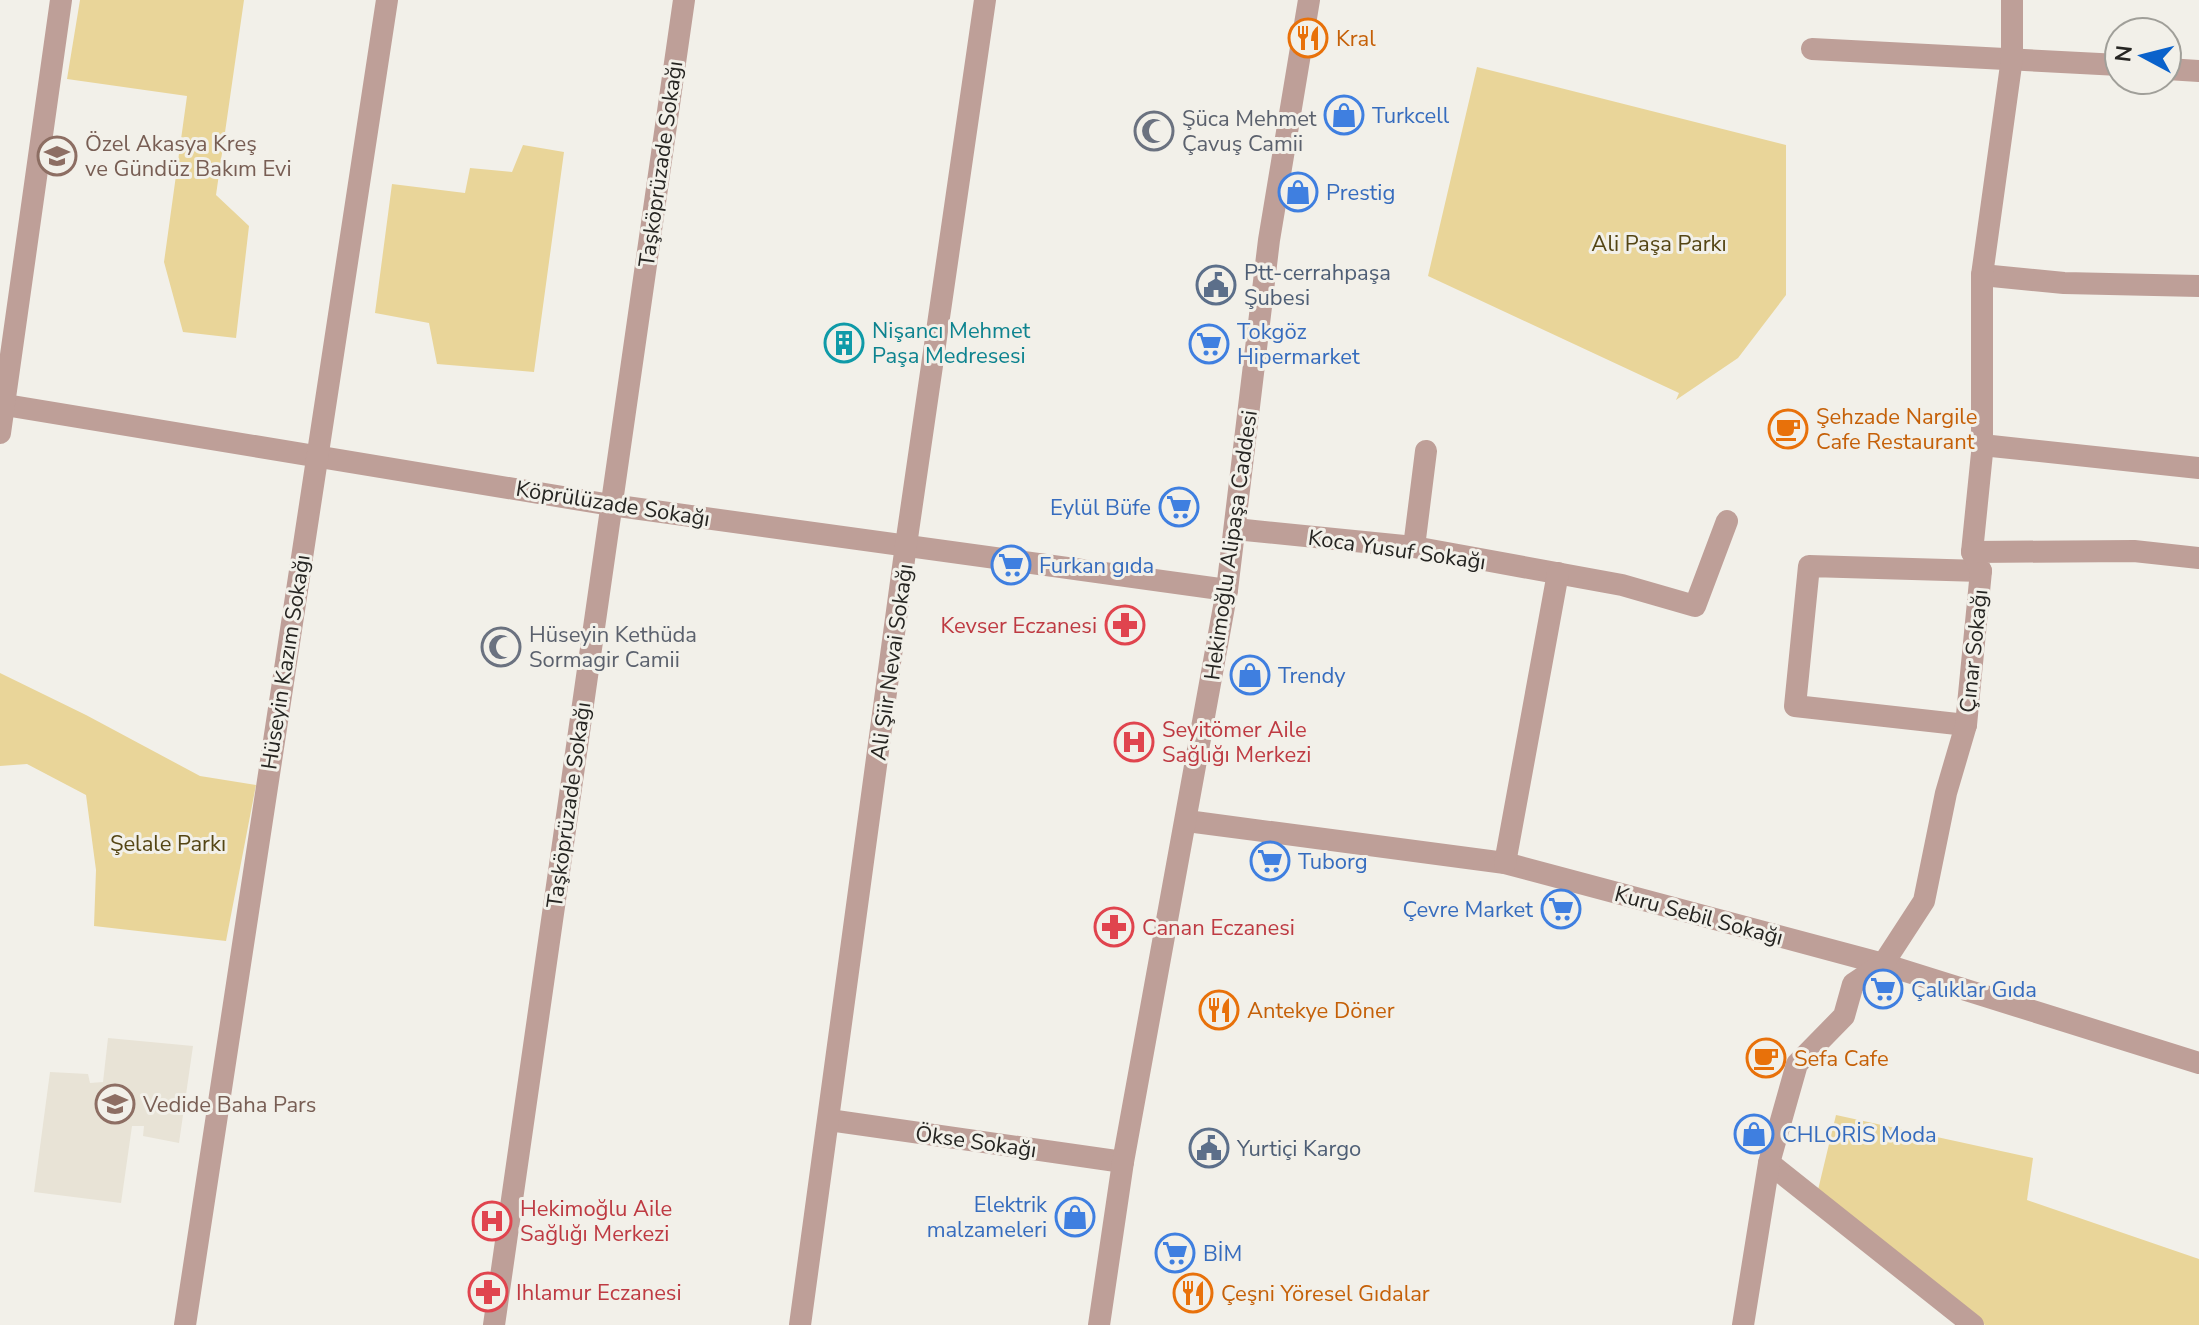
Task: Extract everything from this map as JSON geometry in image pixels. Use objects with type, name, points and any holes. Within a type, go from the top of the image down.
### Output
[{"type":"street","points":[[0,433],[61,0]]},
{"type":"street","name":"Hüseyin Kazım Sokağı","points":[[185,1325],[387,0]]},
{"type":"street","name":"Taşköprüzade Sokağı","points":[[494,1325],[684,0]]},
{"type":"street","name":"Ali Şiir Nevai Sokağı","points":[[800,1325],[906,545],[985,0]]},
{"type":"street","name":"Hekimoğlu Alipaşa Caddesi","points":[[1099,1325],[1123,1162],[1227,590],[1269,240],[1309,0]]},
{"type":"street","name":"Çınar Sokağı","points":[[1743,1325],[1769,1163],[1797,1064],[1844,1016],[1853,984],[1883,964],[1924,901],[1946,793],[1966,725],[1982,445],[1982,275],[2012,58],[2012,0]]},
{"type":"street","points":[[1812,49],[2103,64]]},
{"type":"street","points":[[1982,275],[2133,286],[2199,286]]},
{"type":"street","name":"Köprülüzade Sokağı","points":[[2,404],[611,505],[1227,590]]},
{"type":"street","points":[[1982,445],[2199,468]]},
{"type":"street","points":[[1414,547],[1426,451]]},
{"type":"street","name":"Koca Yusuf Sokağı","points":[[1235,529],[1414,547],[1622,585],[1695,606],[1727,521]]},
{"type":"street","points":[[1966,725],[1795,706],[1809,566],[1976,561],[2134,551],[2199,558]]},
{"type":"street","points":[[1505,863],[1558,573]]},
{"type":"street","name":"Kuru Sebil Sokağı","points":[[1187,821],[1505,863],[1883,964],[2199,1063]]},
{"type":"street","name":"Ökse Sokağı","points":[[829,1120],[1123,1162]]},
{"type":"street","points":[[1769,1163],[1973,1325]]},
{"type":"shaded area","name":"Vedide Baha Pars","points":[[108,1038],[193,1046],[179,1143],[143,1136],[144,1126],[132,1126],[121,1203],[34,1192],[50,1072],[88,1074],[90,1083],[103,1082]]},
{"type":"green space","points":[[80,0],[244,0],[216,195],[249,226],[236,338],[183,332],[164,262],[187,96],[67,79]]},
{"type":"green space","name":"Ali Paşa Parkı","points":[[1477,67],[1786,145],[1786,295],[1738,358],[1676,400],[1679,393],[1428,276]]},
{"type":"green space","points":[[523,145],[564,152],[534,372],[437,364],[429,323],[375,313],[392,184],[465,193],[470,168],[512,172]]},
{"type":"green space","name":"Şelale Parkı","points":[[0,673],[200,776],[256,785],[226,941],[94,926],[96,870],[86,795],[27,764],[0,766]]},
{"type":"green space","points":[[1836,1115],[2033,1158],[2027,1200],[2199,1259],[2199,1325],[1985,1325],[1817,1194]]},
{"type":"place","name":"Kral","points":[[1308,38]]},
{"type":"place","name":"Turkcell","points":[[1344,115]]},
{"type":"place","name":"Şüca Mehmet Çavuş Camii","points":[[1154,131]]},
{"type":"place","name":"Özel Akasya Kreş ve Gündüz Bakım Evi","points":[[57,156]]},
{"type":"place","name":"Prestig","points":[[1298,192]]},
{"type":"place","name":"Ptt-cerrahpaşa Şubesi","points":[[1216,285]]},
{"type":"place","name":"Nişancı Mehmet Paşa Medresesi","points":[[844,343]]},
{"type":"place","name":"Tokgöz Hipermarket","points":[[1209,344]]},
{"type":"place","name":"Şehzade Nargile Cafe Restaurant","points":[[1788,429]]},
{"type":"place","name":"Eylül Büfe","points":[[1179,507]]},
{"type":"place","name":"Furkan gıda","points":[[1011,565]]},
{"type":"place","name":"Kevser Eczanesi","points":[[1125,625]]},
{"type":"place","name":"Hüseyin Kethüda Sormagir Camii","points":[[501,647]]},
{"type":"place","name":"Trendy","points":[[1250,675]]},
{"type":"place","name":"Seyitömer Aile Sağlığı Merkezi","points":[[1134,742]]},
{"type":"place","name":"Tuborg","points":[[1270,861]]},
{"type":"place","name":"Çevre Market","points":[[1561,909]]},
{"type":"place","name":"Canan Eczanesi","points":[[1114,927]]},
{"type":"place","name":"Çalıklar Gıda","points":[[1883,989]]},
{"type":"place","name":"Antekye Döner","points":[[1219,1010]]},
{"type":"place","name":"Sefa Cafe","points":[[1766,1058]]},
{"type":"place","name":"Vedide Baha Pars","points":[[115,1104]]},
{"type":"place","name":"CHLORİS Moda","points":[[1754,1134]]},
{"type":"place","name":"Yurtiçi Kargo","points":[[1209,1148]]},
{"type":"place","name":"Elektrik malzameleri","points":[[1075,1217]]},
{"type":"place","name":"Hekimoğlu Aile Sağlığı Merkezi","points":[[492,1221]]},
{"type":"place","name":"BİM","points":[[1175,1253]]},
{"type":"place","name":"Ihlamur Eczanesi","points":[[488,1292]]},
{"type":"place","name":"Çeşni Yöresel Gıdalar","points":[[1193,1293]]}]
